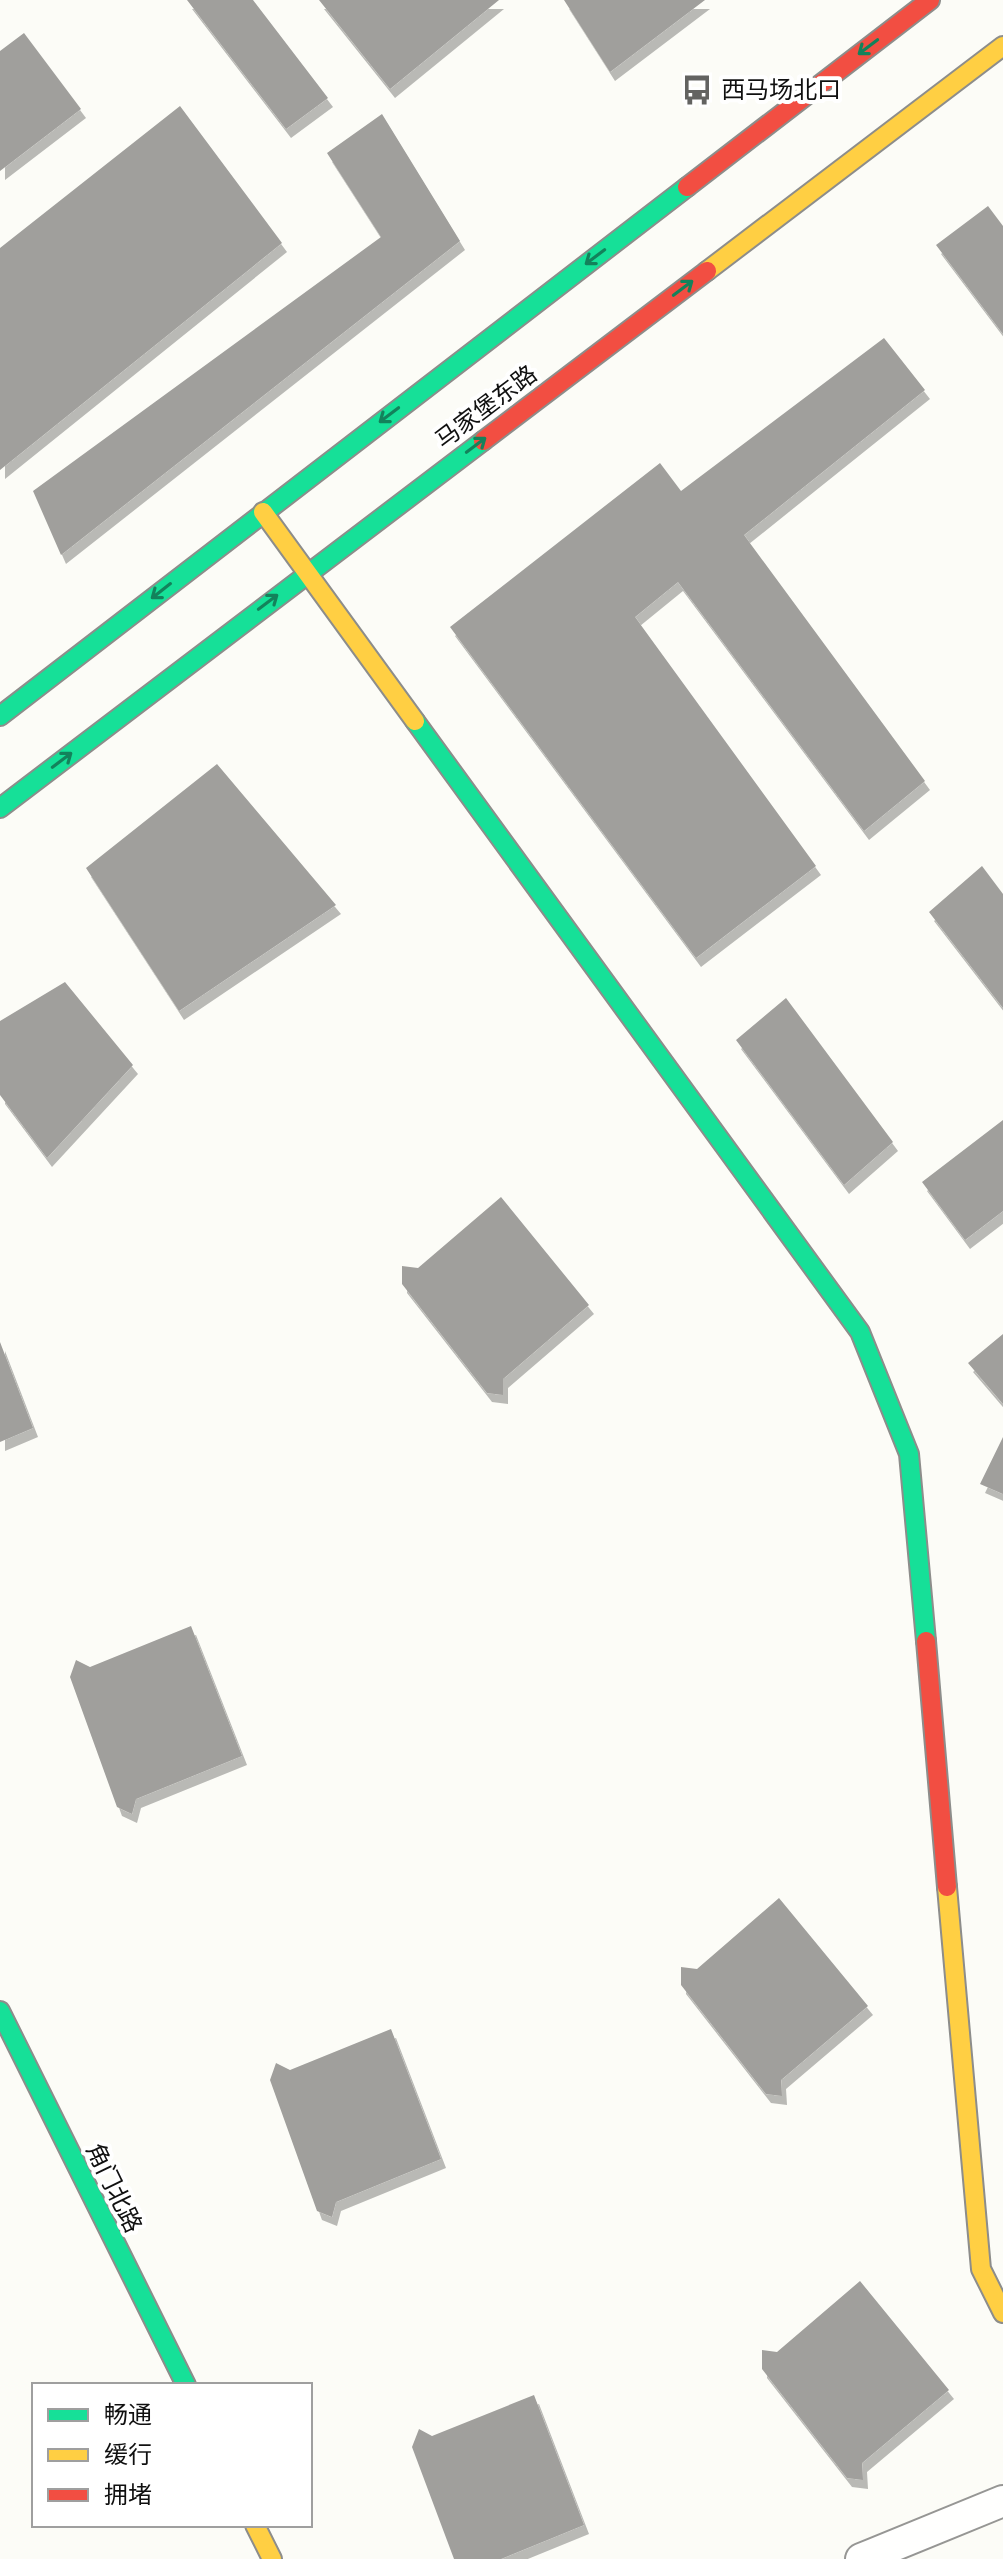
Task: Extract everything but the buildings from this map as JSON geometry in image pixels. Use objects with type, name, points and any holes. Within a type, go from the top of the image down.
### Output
[{"type":"street","points":[[0,716],[930,0]]},
{"type":"street","name":"马家堡东路","points":[[0,808],[1003,46]]},
{"type":"street","points":[[263,512],[860,1332],[909,1454],[981,2269],[1003,2313]]},
{"type":"street","name":"角门北路","points":[[0,2011],[185,2383]]},
{"type":"street","points":[[861,2559],[1003,2501]]},
{"type":"street","points":[[256,2527],[272,2559]]},
{"type":"traffic: fast","points":[[0,716],[687,187]]},
{"type":"traffic: fast","points":[[0,808],[483,441]]},
{"type":"traffic: fast","points":[[415,721],[860,1332],[909,1454],[926,1641]]},
{"type":"traffic: fast","points":[[0,2011],[185,2383]]},
{"type":"traffic: slow","points":[[707,271],[1003,46]]},
{"type":"traffic: slow","points":[[263,512],[415,721]]},
{"type":"traffic: slow","points":[[947,1887],[981,2269],[1003,2313]]},
{"type":"traffic: slow","points":[[256,2527],[272,2559]]},
{"type":"traffic: jam","points":[[687,187],[930,0]]},
{"type":"traffic: jam","points":[[483,441],[707,271]]},
{"type":"traffic: jam","points":[[926,1641],[947,1887]]},
{"type":"place","name":"西马场北口","points":[[697,90]]}]
